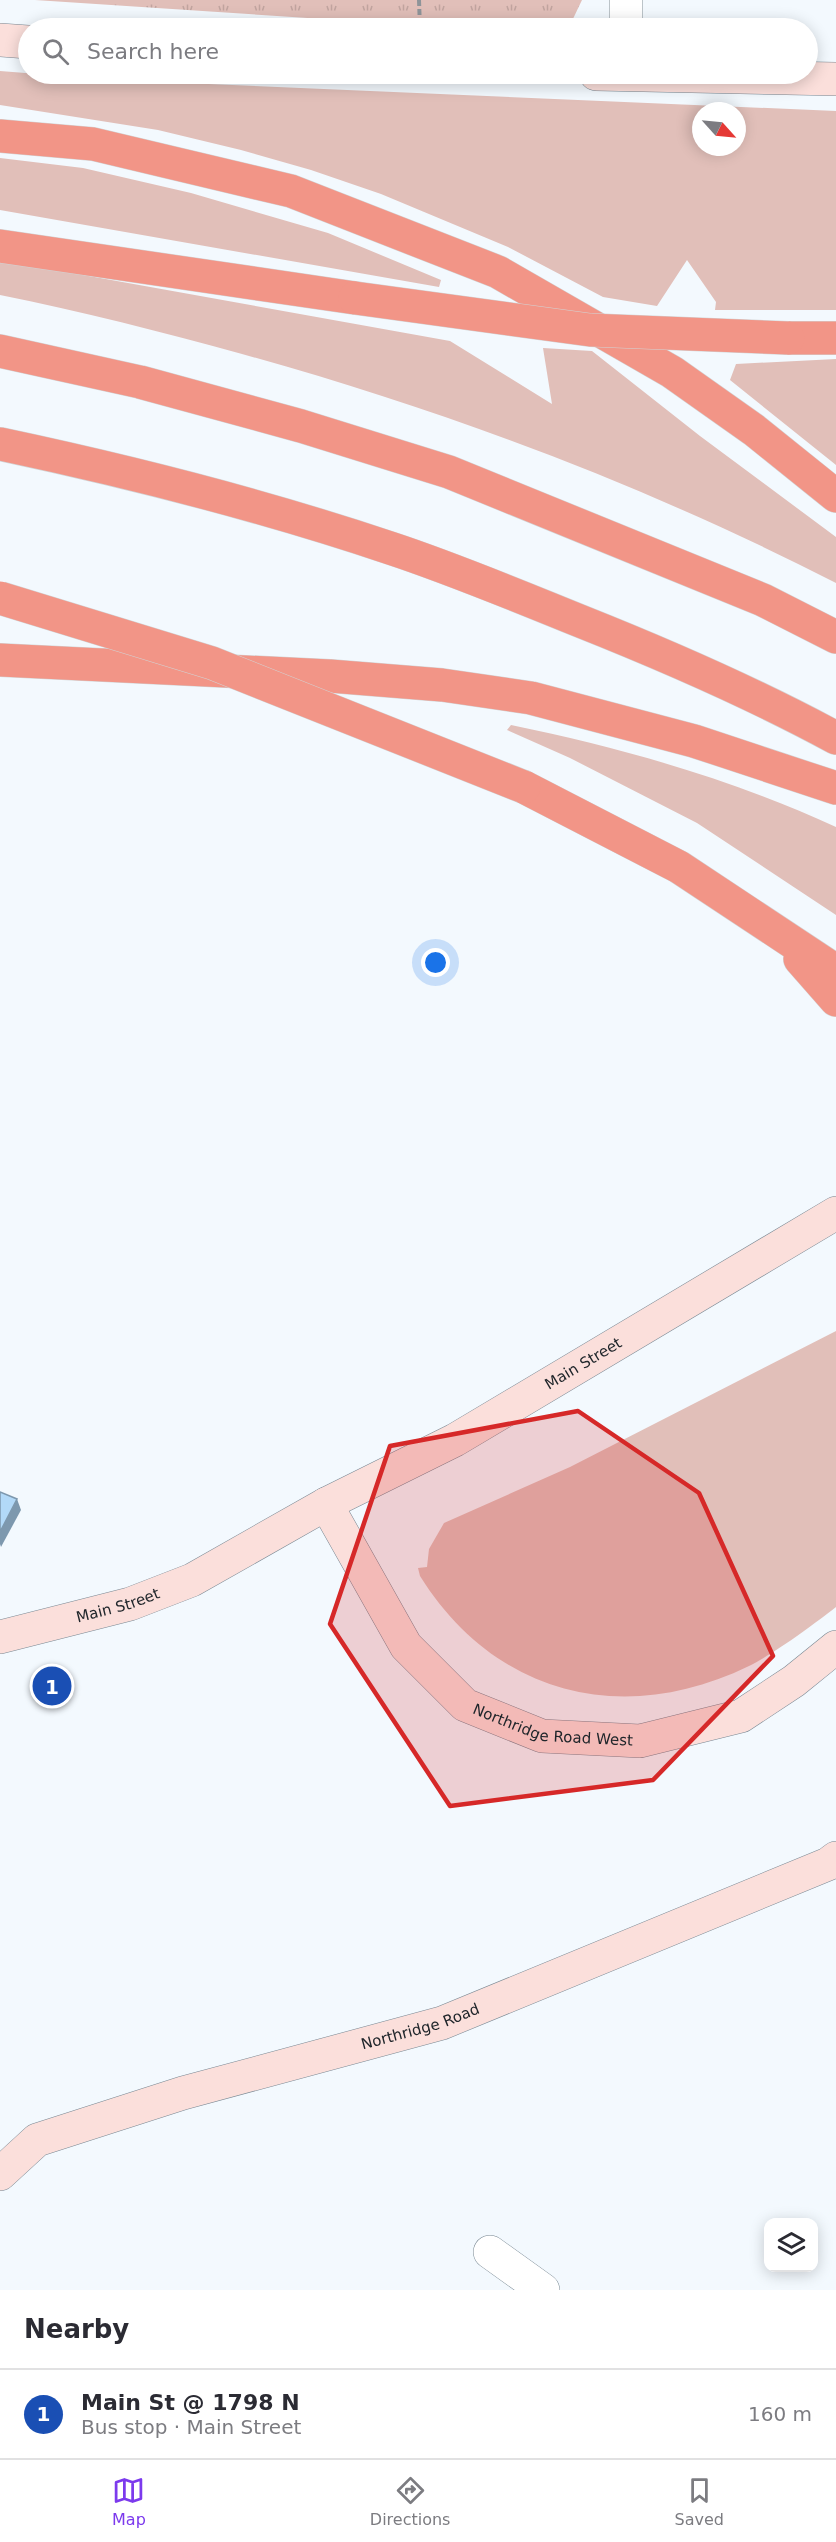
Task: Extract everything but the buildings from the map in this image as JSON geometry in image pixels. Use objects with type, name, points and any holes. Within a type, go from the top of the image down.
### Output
[{"type":"highway","points":[[0,136],[93,144],[291,191],[498,272],[672,372],[754,430],[836,496]]},
{"type":"highway","points":[[0,246],[590,330],[836,338]]},
{"type":"highway","points":[[0,351],[140,382],[301,426],[449,471],[752,596],[836,637]]},
{"type":"highway","points":[[0,444],[133,473],[392,548],[683,662],[786,711],[836,738]]},
{"type":"highway","points":[[0,598],[212,663],[524,788],[679,867],[836,971]]},
{"type":"highway","points":[[0,660],[330,676],[442,685],[531,698],[694,741],[836,788]]},
{"type":"highway","points":[[775,930],[836,1000]]},
{"type":"street","points":[[626,0],[626,18]]},
{"type":"street","points":[[0,40],[18,41]]},
{"type":"street","points":[[818,80],[836,80]]},
{"type":"street","name":"Main Street","points":[[0,1637],[130,1604],[192,1580],[326,1504],[454,1440],[836,1214]]},
{"type":"street","name":"Northridge Road West","points":[[326,1504],[406,1646],[465,1705],[542,1736],[640,1741],[741,1716],[794,1681],[836,1647]]},
{"type":"street","name":"Northridge Road","points":[[0,2174],[37,2140],[183,2093],[442,2022],[833,1867]]},
{"type":"street","points":[[490,2252],[543,2290]]},
{"type":"path","points":[[419,0],[420,18]]},
{"type":"highlighted area","points":[[578,1411],[699,1493],[773,1656],[653,1780],[450,1806],[330,1624],[390,1446]]},
{"type":"green space","points":[[35,0],[582,0],[573,18],[308,18]]},
{"type":"green space","points":[[0,71],[18,72],[18,84],[207,84],[692,105],[692,156],[746,156],[746,107],[836,111],[836,310],[715,310],[716,302],[687,260],[657,306],[603,297],[508,247],[381,194],[311,170],[158,130],[0,105]]},
{"type":"green space","points":[[0,158],[83,168],[191,193],[328,233],[441,280],[439,287],[0,210]]},
{"type":"green space","points":[[0,260],[450,341],[552,404],[543,348],[592,351],[700,436],[836,537],[836,583],[692,514],[619,483],[395,400],[242,354],[121,322],[0,295]]},
{"type":"green space","points":[[836,359],[836,465],[730,380],[736,364]]},
{"type":"green space","points":[[511,725],[594,744],[676,767],[757,794],[836,827],[836,915],[697,823],[570,758],[507,730]]},
{"type":"green space","points":[[836,1331],[836,1607],[794,1638],[749,1666],[702,1685],[655,1695],[610,1696],[566,1689],[524,1673],[485,1649],[451,1617],[420,1576],[418,1568],[427,1567],[429,1549],[444,1523],[570,1467]]},
{"type":"place","name":"Main St @ 1798 N","points":[[52,1686]]}]
